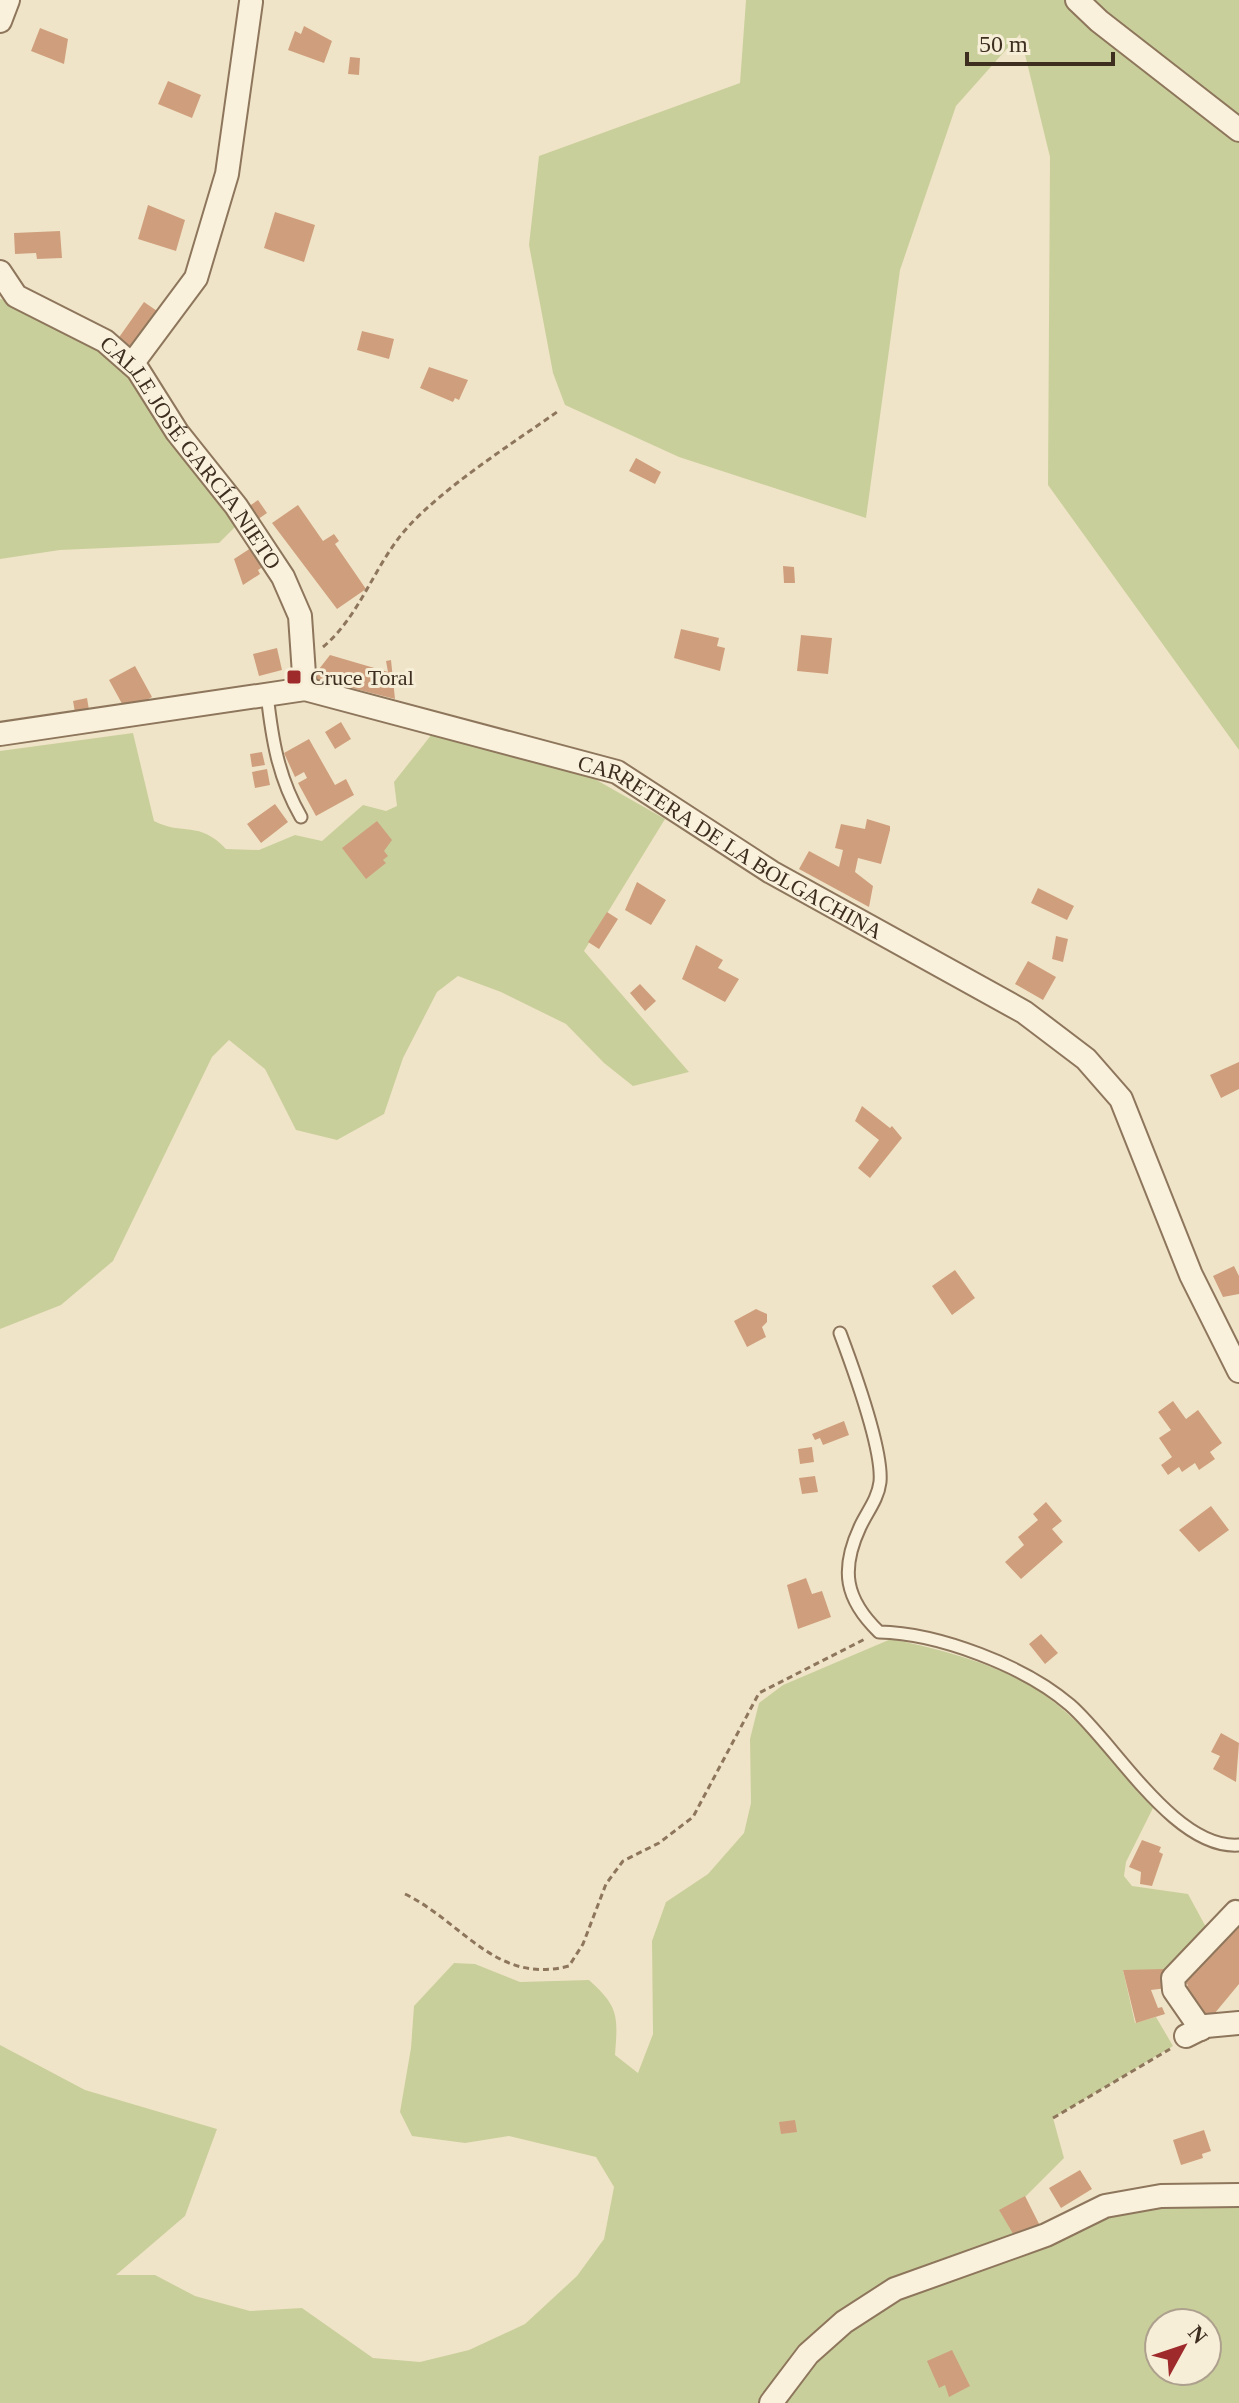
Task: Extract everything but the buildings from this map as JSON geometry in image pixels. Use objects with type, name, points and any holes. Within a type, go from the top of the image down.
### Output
[{"type":"street","points":[[0,21],[8,0]]},
{"type":"street","points":[[1077,0],[1099,21],[1239,130]]},
{"type":"street","points":[[132,364],[196,278],[227,174],[251,2]]},
{"type":"street","name":"CALLE JOSÉ GARCÍA NIETO","points":[[0,272],[16,296],[105,341],[132,364],[283,577],[300,616],[305,689]]},
{"type":"street","name":"CARRETERA DE LA BOLGACHINA","points":[[0,734],[305,689],[617,772],[771,872],[1024,1012],[1086,1059],[1121,1099],[1191,1275],[1239,1371]]},
{"type":"street","points":[[1239,1913],[1236,1912],[1173,1978],[1174,1990],[1194,2033],[1239,2023]]},
{"type":"street","points":[[771,2403],[808,2354],[844,2322],[895,2289],[1046,2235],[1105,2206],[1161,2196],[1239,2195]]},
{"type":"lane","points":[[267,693],[273,750],[287,792],[301,817]]},
{"type":"lane","points":[[840,1333],[856,1376],[880,1481],[859,1528],[847,1576],[852,1602],[879,1632],[902,1632],[972,1654],[1005,1665],[1046,1687],[1071,1706],[1146,1789],[1189,1828],[1206,1841],[1224,1846],[1239,1845]]},
{"type":"path","points":[[303,661],[326,645],[350,616],[405,531],[430,505],[557,412]]},
{"type":"path","points":[[405,1894],[434,1911],[489,1954],[534,1972],[569,1966],[583,1944],[606,1884],[623,1861],[659,1843],[693,1817],[759,1693],[879,1632]]},
{"type":"path","points":[[1053,2118],[1135,2072],[1194,2033]]},
{"type":"green space","points":[[746,0],[1239,0],[1239,750],[1048,485],[1050,157],[1020,34],[956,106],[900,270],[866,518],[679,457],[565,405],[553,373],[529,245],[539,156],[740,83]]},
{"type":"green space","points":[[0,299],[11,301],[115,356],[239,523],[219,543],[60,550],[0,559]]},
{"type":"green space","points":[[133,733],[154,821],[207,834],[226,849],[259,850],[295,835],[322,841],[363,805],[386,811],[397,806],[394,782],[432,734],[579,770],[665,819],[584,951],[689,1072],[633,1086],[604,1063],[566,1024],[501,992],[458,976],[437,992],[403,1058],[384,1114],[337,1140],[296,1130],[265,1069],[229,1040],[212,1057],[113,1261],[61,1305],[0,1329],[0,751]]},
{"type":"green space","points":[[891,1639],[929,1648],[1013,1676],[1046,1696],[1089,1734],[1154,1806],[1126,1862],[1124,1876],[1132,1886],[1188,1894],[1207,1929],[1165,1971],[1123,1970],[1135,2023],[1156,2017],[1173,2046],[1053,2118],[1064,2158],[1025,2197],[1040,2226],[1105,2206],[1239,2195],[1239,2403],[0,2403],[0,2045],[85,2090],[217,2129],[185,2216],[116,2275],[155,2275],[195,2296],[250,2311],[302,2308],[373,2358],[420,2362],[469,2350],[525,2324],[577,2276],[604,2239],[614,2187],[596,2157],[509,2136],[465,2143],[412,2136],[400,2112],[411,2048],[414,2006],[454,1963],[475,1964],[520,1982],[589,1980],[606,1998],[614,2013],[615,2055],[638,2073],[653,2034],[652,1941],[666,1902],[708,1874],[744,1833],[751,1803],[750,1739],[759,1703],[783,1685]]},
{"type":"place","name":"Cruce Toral","points":[[294,677]]}]
